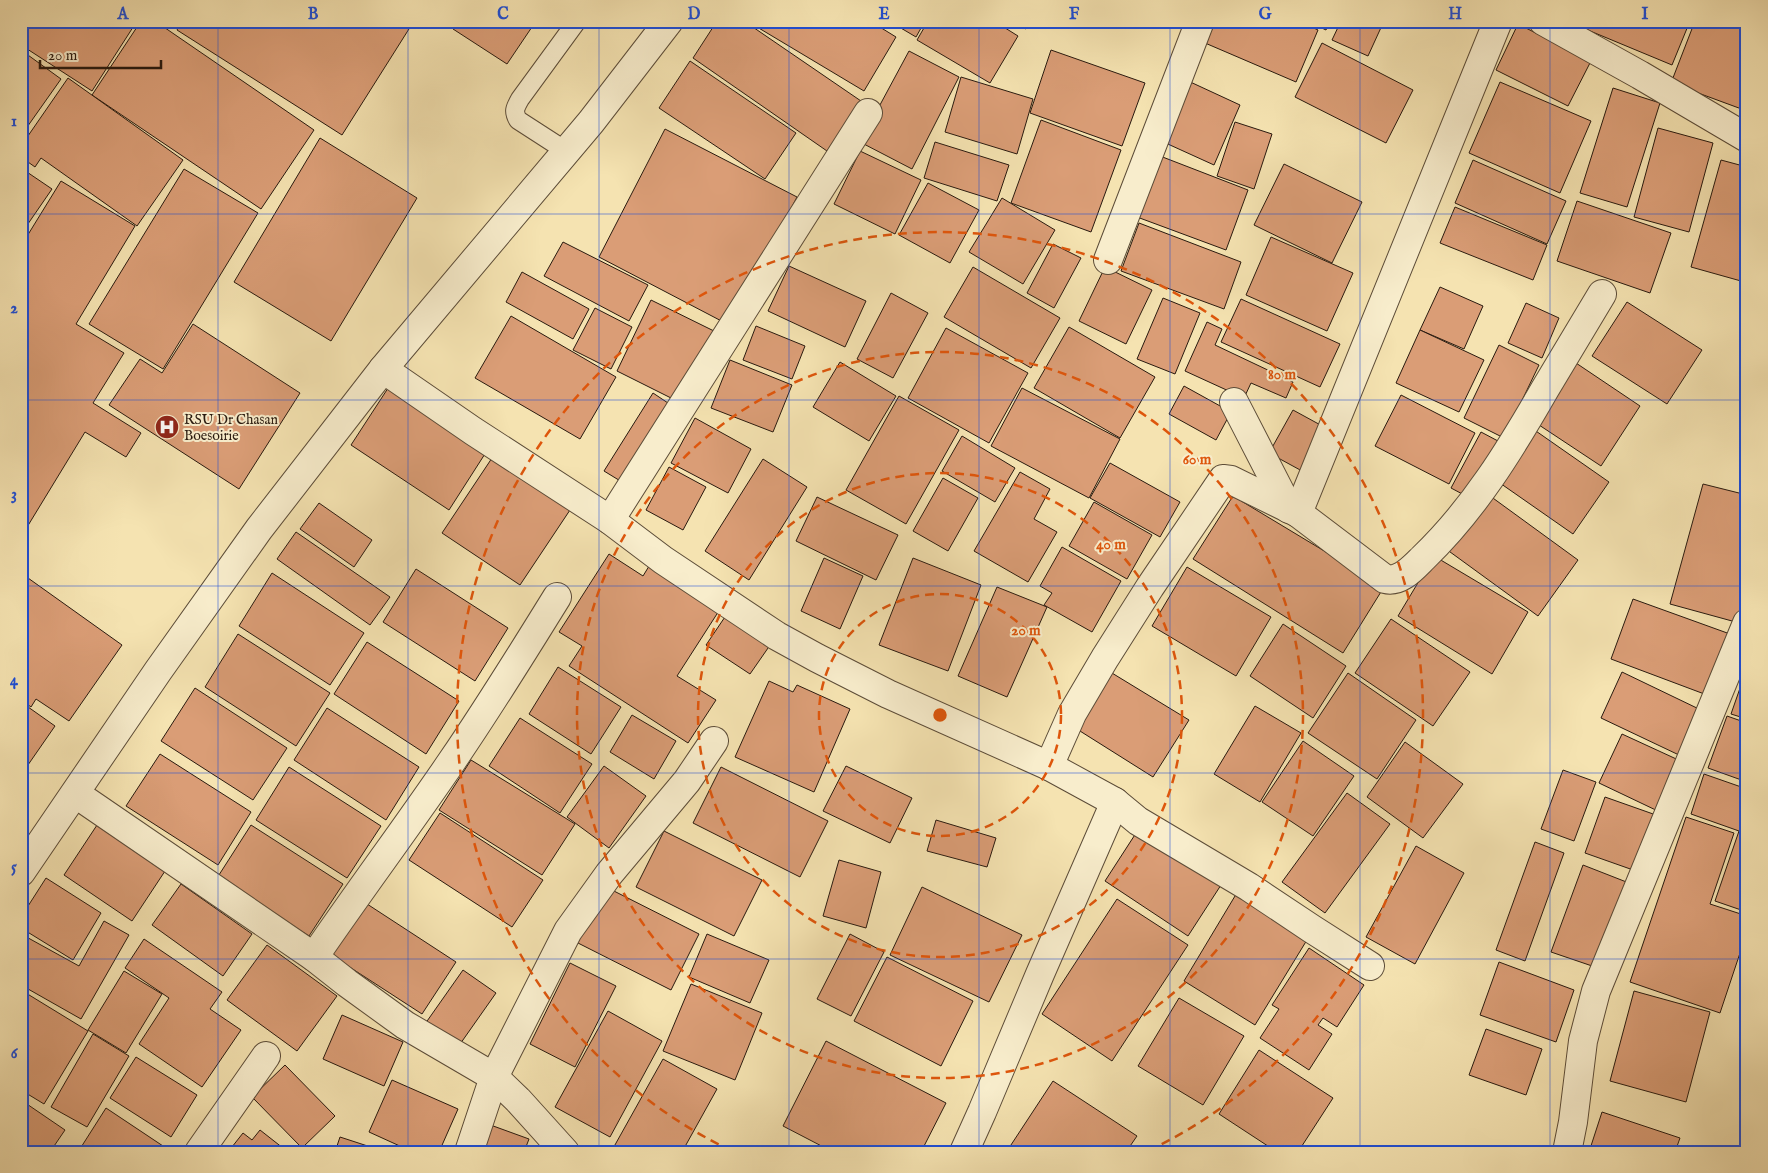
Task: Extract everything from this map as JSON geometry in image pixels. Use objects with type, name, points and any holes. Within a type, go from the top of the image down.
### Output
[{"type":"street","points":[[21,872],[76,794],[158,671],[259,529],[383,369],[590,122],[668,21]]},
{"type":"street","points":[[1108,260],[1200,21]]},
{"type":"street","points":[[1293,511],[1498,21]]},
{"type":"street","points":[[1543,21],[1747,138]]},
{"type":"street","points":[[610,520],[868,113]]},
{"type":"street","points":[[1049,766],[1072,714],[1105,658],[1223,479],[1231,480],[1293,511],[1385,579],[1399,578],[1413,568],[1436,545],[1486,485],[1526,423],[1602,294]]},
{"type":"street","points":[[383,369],[473,431],[610,520],[663,560],[778,636],[888,694],[1049,766],[1115,802],[1138,821],[1249,887],[1370,966]]},
{"type":"street","points":[[1234,402],[1293,511]]},
{"type":"street","points":[[314,957],[452,761],[509,675],[557,597]]},
{"type":"street","points":[[1567,1152],[1573,1122],[1583,1041],[1596,991],[1747,623]]},
{"type":"street","points":[[469,1152],[494,1077],[568,930],[609,874],[687,781],[714,741]]},
{"type":"street","points":[[76,794],[314,957],[406,1025],[494,1077],[518,1100],[565,1152]]},
{"type":"street","points":[[964,1152],[1115,802]]},
{"type":"street","points":[[199,1152],[266,1056]]},
{"type":"lane","points":[[566,151],[518,120],[514,114],[520,99],[577,21]]},
{"type":"building","points":[[21,21],[137,21],[92,91],[21,45]]},
{"type":"building","points":[[141,21],[155,21],[314,130],[261,209],[92,95]]},
{"type":"building","points":[[182,21],[414,21],[342,135],[177,30]]},
{"type":"building","points":[[458,21],[536,21],[507,64],[453,29]]},
{"type":"building","points":[[717,21],[744,21],[861,101],[827,151],[693,58]]},
{"type":"building","points":[[747,21],[870,21],[896,37],[864,91]]},
{"type":"building","points":[[889,21],[925,21],[916,37]]},
{"type":"building","points":[[928,21],[994,21],[1018,36],[990,83],[917,40]]},
{"type":"building","points":[[1012,21],[1030,21],[1026,29]]},
{"type":"building","points":[[1215,21],[1299,21],[1318,30],[1296,82],[1205,43]]},
{"type":"building","points":[[1307,21],[1330,21],[1326,30]]},
{"type":"building","points":[[1341,21],[1384,21],[1368,56],[1332,40]]},
{"type":"building","points":[[1566,21],[1690,21],[1672,65]]},
{"type":"building","points":[[1695,21],[1747,21],[1747,111],[1671,83]]},
{"type":"building","points":[[1518,24],[1591,61],[1568,106],[1496,70]]},
{"type":"building","points":[[1322,43],[1413,90],[1386,143],[1295,97]]},
{"type":"building","points":[[21,50],[61,79],[25,130],[21,128]]},
{"type":"building","points":[[1051,50],[1145,83],[1122,146],[1030,113]]},
{"type":"building","points":[[909,51],[959,77],[912,169],[860,142]]},
{"type":"building","points":[[690,61],[796,133],[765,179],[659,108]]},
{"type":"building","points":[[961,77],[1033,99],[1017,154],[945,132]]},
{"type":"building","points":[[68,78],[183,160],[137,226],[41,158],[35,167],[21,157],[21,146]]},
{"type":"building","points":[[1186,80],[1240,105],[1214,165],[1159,140]]},
{"type":"building","points":[[1500,82],[1591,121],[1560,193],[1469,153]]},
{"type":"building","points":[[1613,88],[1660,103],[1627,207],[1580,193]]},
{"type":"building","points":[[1041,120],[1121,150],[1091,232],[1011,203]]},
{"type":"building","points":[[1235,122],[1272,134],[1254,189],[1217,176]]},
{"type":"building","points":[[1658,128],[1713,143],[1689,232],[1634,217]]},
{"type":"building","points":[[665,129],[797,197],[731,326],[599,257]]},
{"type":"building","points":[[320,138],[417,198],[331,341],[234,282]]},
{"type":"building","points":[[935,142],[1009,165],[997,201],[924,178]]},
{"type":"building","points":[[860,151],[921,180],[895,234],[834,204]]},
{"type":"building","points":[[1160,156],[1248,190],[1226,250],[1137,217]]},
{"type":"building","points":[[1473,160],[1566,201],[1547,244],[1455,203]]},
{"type":"building","points":[[1721,160],[1747,167],[1747,259],[1741,281],[1691,267]]},
{"type":"building","points":[[1284,164],[1362,202],[1332,263],[1254,225]]},
{"type":"building","points":[[21,168],[52,189],[21,234]]},
{"type":"building","points":[[184,169],[258,213],[163,369],[89,324]]},
{"type":"building","points":[[61,181],[135,226],[76,324],[124,353],[93,403],[141,433],[126,457],[85,432],[21,537],[21,246]]},
{"type":"building","points":[[928,183],[979,210],[950,263],[899,235]]},
{"type":"building","points":[[1002,198],[1055,230],[1023,284],[969,252]]},
{"type":"building","points":[[1577,201],[1671,233],[1650,293],[1557,261]]},
{"type":"building","points":[[1455,207],[1547,245],[1533,280],[1440,243]]},
{"type":"building","points":[[1139,223],[1241,262],[1224,309],[1121,271]]},
{"type":"building","points":[[1271,237],[1353,273],[1327,331],[1246,295]]},
{"type":"building","points":[[563,242],[648,285],[629,321],[544,276]]},
{"type":"building","points":[[1053,244],[1081,258],[1054,308],[1027,293]]},
{"type":"building","points":[[789,266],[866,301],[845,347],[768,311]]},
{"type":"building","points":[[973,267],[1060,318],[1031,368],[944,317]]},
{"type":"building","points":[[1105,267],[1152,290],[1126,344],[1079,321]]},
{"type":"building","points":[[522,272],[589,309],[573,339],[506,302]]},
{"type":"building","points":[[1440,287],[1483,306],[1464,349],[1420,330]]},
{"type":"building","points":[[891,293],[928,313],[893,378],[857,359]]},
{"type":"building","points":[[1163,298],[1200,313],[1175,374],[1137,359]]},
{"type":"building","points":[[1241,299],[1340,344],[1320,387],[1221,342]]},
{"type":"building","points":[[651,300],[716,332],[681,403],[617,371]]},
{"type":"building","points":[[1627,302],[1702,350],[1667,404],[1592,356]]},
{"type":"building","points":[[1526,303],[1559,318],[1542,358],[1508,343]]},
{"type":"building","points":[[595,308],[632,327],[611,369],[573,350]]},
{"type":"building","points":[[511,316],[616,377],[580,439],[475,378]]},
{"type":"building","points":[[1207,322],[1222,329],[1215,345],[1293,382],[1286,398],[1251,383],[1244,398],[1185,371]]},
{"type":"building","points":[[193,324],[300,393],[239,489],[109,405],[140,359],[162,373]]},
{"type":"building","points":[[756,326],[805,346],[792,379],[743,360]]},
{"type":"building","points":[[1069,327],[1155,377],[1120,438],[1034,388]]},
{"type":"building","points":[[946,328],[1028,373],[989,443],[908,398]]},
{"type":"building","points":[[1420,330],[1484,360],[1459,412],[1396,383]]},
{"type":"building","points":[[1499,345],[1539,365],[1504,438],[1464,418]]},
{"type":"building","points":[[730,360],[792,385],[773,432],[711,408]]},
{"type":"building","points":[[1573,361],[1640,406],[1601,466],[1533,421]]},
{"type":"building","points":[[840,362],[896,396],[869,441],[813,407]]},
{"type":"building","points":[[392,382],[490,446],[449,510],[351,445]]},
{"type":"building","points":[[1184,386],[1231,412],[1216,440],[1169,414]]},
{"type":"building","points":[[1022,388],[1120,439],[1089,498],[991,446]]},
{"type":"building","points":[[653,393],[671,405],[622,482],[604,471]]},
{"type":"building","points":[[1401,395],[1475,433],[1449,484],[1375,446]]},
{"type":"building","points":[[899,396],[959,430],[906,524],[846,490]]},
{"type":"building","points":[[1293,410],[1326,428],[1302,471],[1269,453]]},
{"type":"building","points":[[695,418],[751,449],[728,493],[671,463]]},
{"type":"building","points":[[1533,429],[1609,482],[1573,534],[1497,481]]},
{"type":"building","points":[[1481,432],[1498,441],[1468,497],[1451,488]]},
{"type":"building","points":[[962,436],[1015,468],[995,502],[942,471]]},
{"type":"building","points":[[498,449],[576,501],[520,585],[442,533]]},
{"type":"building","points":[[1747,456],[1747,476],[1740,473]]},
{"type":"building","points":[[763,459],[807,487],[749,580],[705,551]]},
{"type":"building","points":[[1110,463],[1180,502],[1160,537],[1090,498]]},
{"type":"building","points":[[669,467],[706,487],[683,530],[646,510]]},
{"type":"building","points":[[1020,472],[1050,489],[1034,519],[1057,532],[1028,582],[974,551]]},
{"type":"building","points":[[943,478],[978,498],[948,551],[913,531]]},
{"type":"building","points":[[1703,484],[1747,495],[1747,610],[1743,624],[1670,604]]},
{"type":"building","points":[[1486,493],[1578,560],[1538,616],[1446,549]]},
{"type":"building","points":[[1233,496],[1384,587],[1343,653],[1193,559]]},
{"type":"building","points":[[817,497],[898,535],[876,580],[796,541]]},
{"type":"building","points":[[1094,502],[1152,535],[1127,579],[1069,546]]},
{"type":"building","points":[[319,503],[372,540],[354,567],[300,529]]},
{"type":"building","points":[[296,532],[390,597],[370,625],[277,559]]},
{"type":"building","points":[[1062,547],[1121,581],[1092,632],[1044,605],[1052,593],[1040,586]]},
{"type":"building","points":[[609,554],[643,576],[654,558],[724,603],[677,676],[716,700],[688,743],[569,666],[582,646],[559,632]]},
{"type":"building","points":[[1434,556],[1528,612],[1492,674],[1398,616]]},
{"type":"building","points":[[824,558],[863,576],[840,629],[801,611]]},
{"type":"building","points":[[913,558],[981,585],[948,671],[879,645]]},
{"type":"building","points":[[1187,567],[1271,617],[1236,676],[1152,626]]},
{"type":"building","points":[[416,569],[508,628],[475,681],[383,622]]},
{"type":"building","points":[[21,573],[122,645],[69,721],[36,699],[31,707],[21,700]]},
{"type":"building","points":[[272,573],[364,633],[330,685],[239,626]]},
{"type":"building","points":[[997,587],[1047,607],[1007,697],[958,676]]},
{"type":"building","points":[[1633,599],[1730,634],[1707,695],[1611,659]]},
{"type":"building","points":[[731,608],[775,638],[750,674],[706,645]]},
{"type":"building","points":[[1391,619],[1470,672],[1433,726],[1355,673]]},
{"type":"building","points":[[1283,624],[1346,666],[1313,718],[1250,676]]},
{"type":"building","points":[[238,634],[330,693],[296,746],[205,687]]},
{"type":"building","points":[[367,642],[459,701],[426,754],[334,694]]},
{"type":"building","points":[[558,667],[621,707],[591,754],[529,714]]},
{"type":"building","points":[[1747,668],[1747,719],[1731,714]]},
{"type":"building","points":[[1107,670],[1189,720],[1153,777],[1072,726]]},
{"type":"building","points":[[1622,672],[1701,710],[1679,755],[1601,718]]},
{"type":"building","points":[[1348,673],[1416,720],[1377,779],[1308,733]]},
{"type":"building","points":[[769,681],[793,692],[797,685],[850,709],[814,792],[735,757]]},
{"type":"building","points":[[195,688],[287,748],[253,800],[161,741]]},
{"type":"building","points":[[21,702],[55,726],[21,775]]},
{"type":"building","points":[[1255,706],[1301,733],[1260,802],[1214,774]]},
{"type":"building","points":[[327,708],[419,767],[386,820],[294,760]]},
{"type":"building","points":[[632,715],[676,741],[654,779],[610,752]]},
{"type":"building","points":[[1727,716],[1747,723],[1747,782],[1708,768]]},
{"type":"building","points":[[520,718],[592,764],[560,813],[489,766]]},
{"type":"building","points":[[1622,734],[1685,763],[1662,813],[1599,783]]},
{"type":"building","points":[[1303,741],[1354,776],[1313,836],[1262,802]]},
{"type":"building","points":[[1405,742],[1463,784],[1423,838],[1367,797]]},
{"type":"building","points":[[160,754],[251,812],[218,865],[126,806]]},
{"type":"building","points":[[471,760],[575,824],[542,875],[439,810]]},
{"type":"building","points":[[604,766],[646,796],[609,848],[567,817]]},
{"type":"building","points":[[846,766],[912,798],[890,843],[823,811]]},
{"type":"building","points":[[289,767],[381,826],[347,878],[256,820]]},
{"type":"building","points":[[721,767],[828,821],[800,877],[693,823]]},
{"type":"building","points":[[1563,770],[1596,782],[1574,841],[1541,829]]},
{"type":"building","points":[[1704,774],[1747,789],[1747,912],[1715,901],[1739,831],[1691,814]]},
{"type":"building","points":[[1347,793],[1390,824],[1325,913],[1282,882]]},
{"type":"building","points":[[1605,797],[1656,815],[1636,871],[1585,853]]},
{"type":"building","points":[[440,813],[543,880],[512,927],[409,860]]},
{"type":"building","points":[[1686,817],[1734,833],[1710,904],[1747,916],[1747,932],[1720,1013],[1630,982]]},
{"type":"building","points":[[101,819],[169,865],[132,921],[64,875]]},
{"type":"building","points":[[936,820],[996,838],[987,867],[927,851]]},
{"type":"building","points":[[251,825],[343,884],[309,936],[217,878]]},
{"type":"building","points":[[1138,830],[1221,885],[1188,936],[1105,881]]},
{"type":"building","points":[[664,831],[762,880],[734,936],[636,887]]},
{"type":"building","points":[[1535,842],[1564,853],[1525,961],[1496,950]]},
{"type":"building","points":[[1416,846],[1464,873],[1415,964],[1366,937]]},
{"type":"building","points":[[839,860],[881,872],[866,928],[823,916]]},
{"type":"building","points":[[1583,865],[1629,883],[1598,968],[1551,952]]},
{"type":"building","points":[[46,878],[101,913],[73,960],[21,928],[21,917]]},
{"type":"building","points":[[181,884],[252,934],[223,976],[152,925]]},
{"type":"building","points":[[602,885],[699,934],[671,990],[574,941]]},
{"type":"building","points":[[922,887],[1022,935],[989,1002],[890,955]]},
{"type":"building","points":[[1238,891],[1310,935],[1255,1025],[1184,981]]},
{"type":"building","points":[[1117,899],[1188,945],[1112,1061],[1042,1014]]},
{"type":"building","points":[[364,902],[456,962],[422,1014],[331,955]]},
{"type":"building","points":[[104,921],[129,935],[81,1019],[21,985],[21,934],[79,966]]},
{"type":"building","points":[[707,934],[769,960],[750,1003],[689,977]]},
{"type":"building","points":[[850,934],[884,952],[851,1016],[817,999]]},
{"type":"building","points":[[144,939],[222,992],[210,1009],[241,1030],[202,1087],[139,1044],[169,998],[125,968]]},
{"type":"building","points":[[267,945],[337,996],[297,1051],[227,1000]]},
{"type":"building","points":[[1309,948],[1364,985],[1337,1027],[1323,1018],[1318,1025],[1332,1034],[1309,1070],[1260,1038],[1279,1009],[1272,1005]]},
{"type":"building","points":[[887,957],[973,1001],[941,1066],[854,1021]]},
{"type":"building","points":[[1499,962],[1574,990],[1556,1042],[1480,1015]]},
{"type":"building","points":[[570,963],[616,986],[575,1067],[530,1044]]},
{"type":"building","points":[[463,970],[496,993],[458,1047],[425,1024]]},
{"type":"building","points":[[124,971],[162,994],[126,1053],[88,1030]]},
{"type":"building","points":[[691,984],[762,1013],[735,1080],[663,1051]]},
{"type":"building","points":[[21,990],[88,1031],[44,1104],[21,1090]]},
{"type":"building","points":[[1634,991],[1710,1012],[1686,1102],[1610,1081]]},
{"type":"building","points":[[1179,998],[1244,1036],[1203,1105],[1138,1066]]},
{"type":"building","points":[[608,1011],[662,1041],[610,1137],[555,1107]]},
{"type":"building","points":[[342,1015],[403,1042],[384,1086],[323,1059]]},
{"type":"building","points":[[1486,1029],[1542,1049],[1526,1095],[1469,1075]]},
{"type":"building","points":[[93,1034],[129,1056],[87,1127],[51,1107]]},
{"type":"building","points":[[826,1041],[946,1103],[921,1152],[833,1152],[783,1126]]},
{"type":"building","points":[[1259,1050],[1333,1098],[1298,1152],[1277,1152],[1219,1114]]},
{"type":"building","points":[[136,1057],[197,1095],[171,1137],[110,1098]]},
{"type":"building","points":[[663,1059],[717,1089],[682,1152],[611,1152]]},
{"type":"building","points":[[285,1065],[335,1116],[302,1148],[252,1097]]},
{"type":"building","points":[[392,1080],[458,1109],[439,1152],[413,1152],[369,1132]]},
{"type":"building","points":[[1053,1081],[1137,1136],[1126,1152],[1007,1151]]},
{"type":"building","points":[[21,1100],[65,1130],[50,1152],[21,1152]]},
{"type":"building","points":[[106,1108],[169,1150],[168,1152],[78,1152]]},
{"type":"building","points":[[1602,1112],[1680,1138],[1675,1152],[1589,1152]]},
{"type":"building","points":[[485,1123],[529,1139],[524,1152],[474,1152]]},
{"type":"building","points":[[260,1130],[288,1152],[228,1152],[243,1133],[252,1140]]},
{"type":"building","points":[[340,1137],[386,1152],[335,1152]]},
{"type":"place","name":"RSU Dr Chasan Boesoirie","points":[[167,427]]}]
